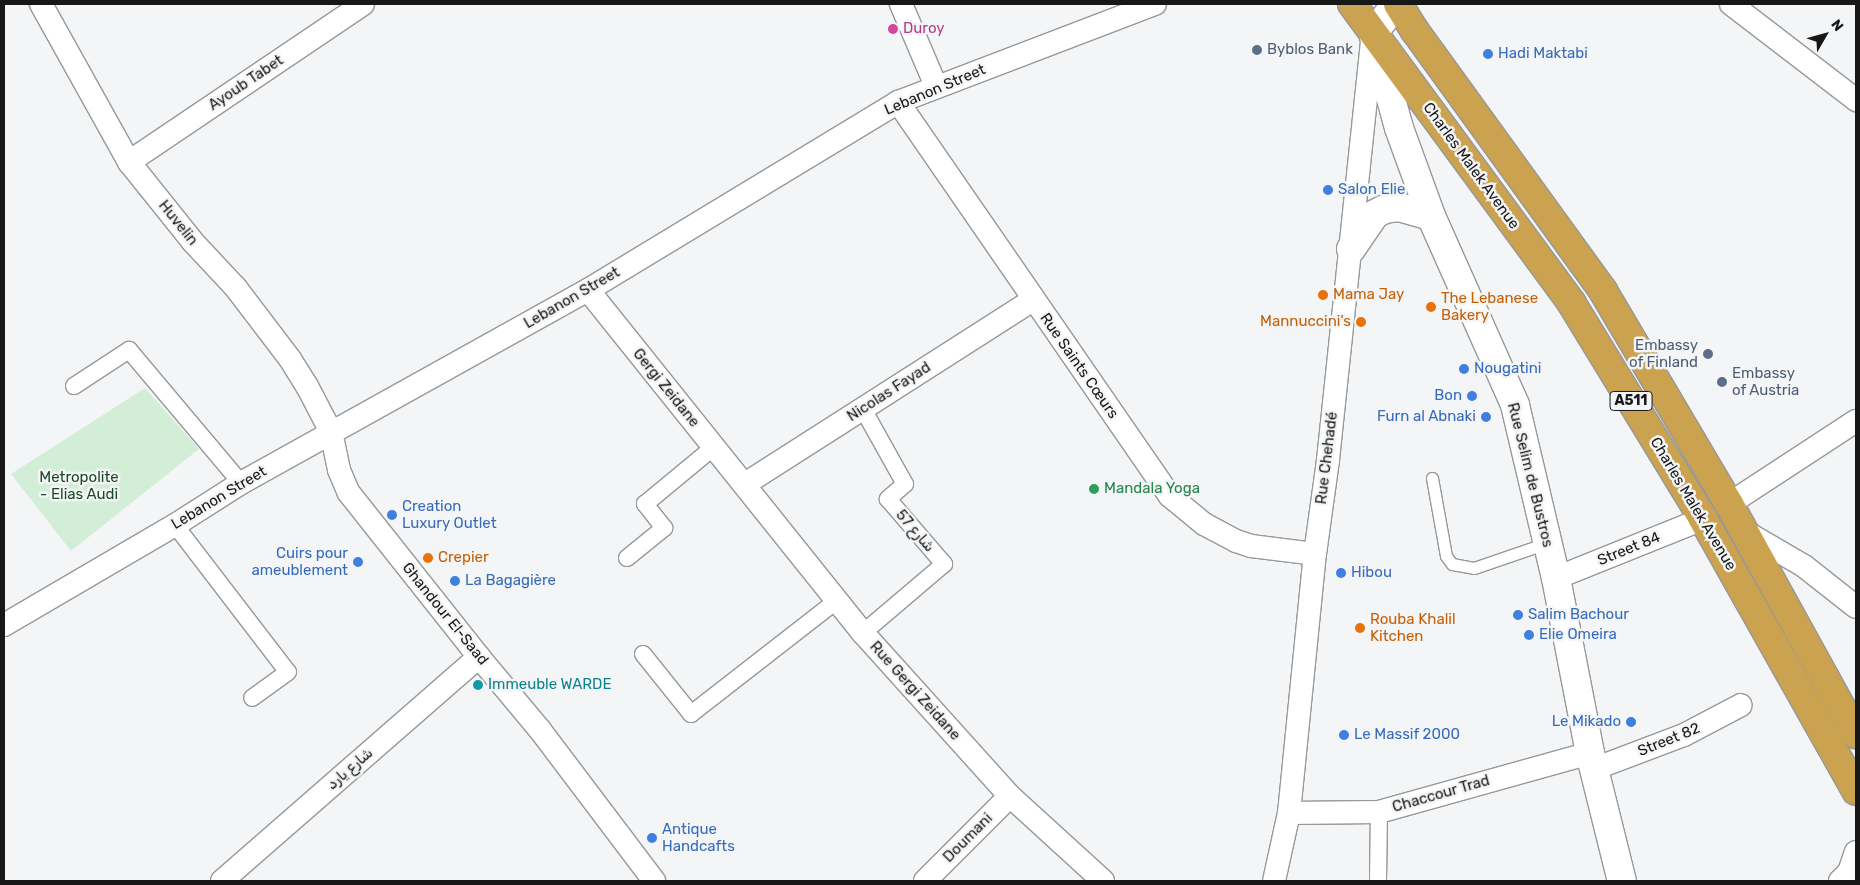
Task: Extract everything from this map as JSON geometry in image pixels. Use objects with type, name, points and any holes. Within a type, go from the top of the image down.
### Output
[{"type":"highway","name":"A511","points":[[1352,4],[1378,40]]},
{"type":"highway","name":"A511","points":[[1397,4],[1414,31]]},
{"type":"highway","points":[[1378,40],[1414,31]]},
{"type":"highway","name":"Charles Malek Avenue","points":[[1414,31],[1603,291],[1729,504],[1856,734]]},
{"type":"highway","name":"Charles Malek Avenue","points":[[1378,40],[1572,304],[1703,519],[1856,791]]},
{"type":"street","name":"Huvelin","points":[[41,4],[129,162],[193,242],[236,288],[290,359],[331,432]]},
{"type":"street","name":"Ayoub Tabet","points":[[129,162],[363,4]]},
{"type":"street","points":[[901,4],[936,86]]},
{"type":"street","name":"Lebanon Street","points":[[4,625],[175,525],[241,483],[588,290],[898,102],[1155,4]]},
{"type":"street","points":[[1378,40],[1397,4]]},
{"type":"street","points":[[1731,4],[1856,100]]},
{"type":"street","name":"Rue Selim de Bustros","points":[[1378,40],[1398,128],[1431,216],[1515,405],[1556,578],[1592,761],[1622,881]]},
{"type":"street","name":"Rue Chehadé","points":[[1274,881],[1289,813],[1315,554],[1378,40]]},
{"type":"street","name":"Rue Saints Cœurs","points":[[898,102],[1170,496],[1204,524],[1236,541],[1251,546],[1315,554]]},
{"type":"street","points":[[1351,249],[1375,214],[1385,209],[1399,207],[1431,216]]},
{"type":"street","name":"Gergi Zeidane","points":[[588,290],[745,484]]},
{"type":"street","name":"Nicolas Fayad","points":[[745,484],[1033,300]]},
{"type":"street","points":[[74,386],[129,350],[241,483]]},
{"type":"street","name":"شارع 57","points":[[863,408],[905,484],[888,499],[944,564],[863,633]]},
{"type":"street","points":[[1729,504],[1856,421]]},
{"type":"street","name":"Ghandour El-Saad","points":[[331,432],[339,470],[349,492],[479,657],[540,730],[654,881]]},
{"type":"street","points":[[627,558],[664,528],[645,504],[714,447]]},
{"type":"street","name":"Rue Gergi Zeidane","points":[[745,484],[863,633],[1010,796],[1103,881]]},
{"type":"street","name":"Street 84","points":[[1556,578],[1703,519]]},
{"type":"street","points":[[175,525],[288,672],[252,698]]},
{"type":"street","points":[[1744,531],[1804,566],[1856,607]]},
{"type":"street","points":[[643,654],[691,714],[836,601]]},
{"type":"street","name":"شارع يارد","points":[[222,881],[479,657]]},
{"type":"street","name":"Street 82","points":[[1592,761],[1684,735],[1741,705]]},
{"type":"street","name":"Chaccour Trad","points":[[1289,813],[1379,812],[1592,761]]},
{"type":"street","name":"Doumani","points":[[925,881],[1010,796]]},
{"type":"street","points":[[1378,881],[1379,812]]},
{"type":"street","points":[[1840,881],[1849,872],[1856,852]]},
{"type":"lane","points":[[1432,478],[1446,556],[1452,564],[1474,568],[1547,543]]},
{"type":"green space","name":"Metropolite - Elias Audi","points":[[145,388],[199,449],[71,551],[11,474]]},
{"type":"place","name":"Duroy","points":[[893,29]]},
{"type":"place","name":"Byblos Bank","points":[[1257,50]]},
{"type":"place","name":"Hadi Maktabi","points":[[1488,54]]},
{"type":"place","name":"Salon Elie","points":[[1328,190]]},
{"type":"place","name":"Mama Jay","points":[[1323,295]]},
{"type":"place","name":"The Lebanese Bakery","points":[[1431,307]]},
{"type":"place","name":"Mannuccini's","points":[[1361,322]]},
{"type":"place","name":"Embassy of Finland","points":[[1708,354]]},
{"type":"place","name":"Nougatini","points":[[1464,369]]},
{"type":"place","name":"Embassy of Austria","points":[[1722,382]]},
{"type":"place","name":"Bon","points":[[1472,396]]},
{"type":"place","name":"Furn al Abnaki","points":[[1486,417]]},
{"type":"place","name":"Mandala Yoga","points":[[1094,489]]},
{"type":"place","name":"Creation Luxury Outlet","points":[[392,515]]},
{"type":"place","name":"Crepier","points":[[428,558]]},
{"type":"place","name":"Cuirs pour ameublement","points":[[358,562]]},
{"type":"place","name":"Hibou","points":[[1341,573]]},
{"type":"place","name":"La Bagagière","points":[[455,581]]},
{"type":"place","name":"Salim Bachour","points":[[1518,615]]},
{"type":"place","name":"Rouba Khalil Kitchen","points":[[1360,628]]},
{"type":"place","name":"Elie Omeira","points":[[1529,635]]},
{"type":"place","name":"Immeuble WARDE","points":[[478,685]]},
{"type":"place","name":"Le Mikado","points":[[1631,722]]},
{"type":"place","name":"Le Massif 2000","points":[[1344,735]]},
{"type":"place","name":"Antique Handcafts","points":[[652,838]]}]
